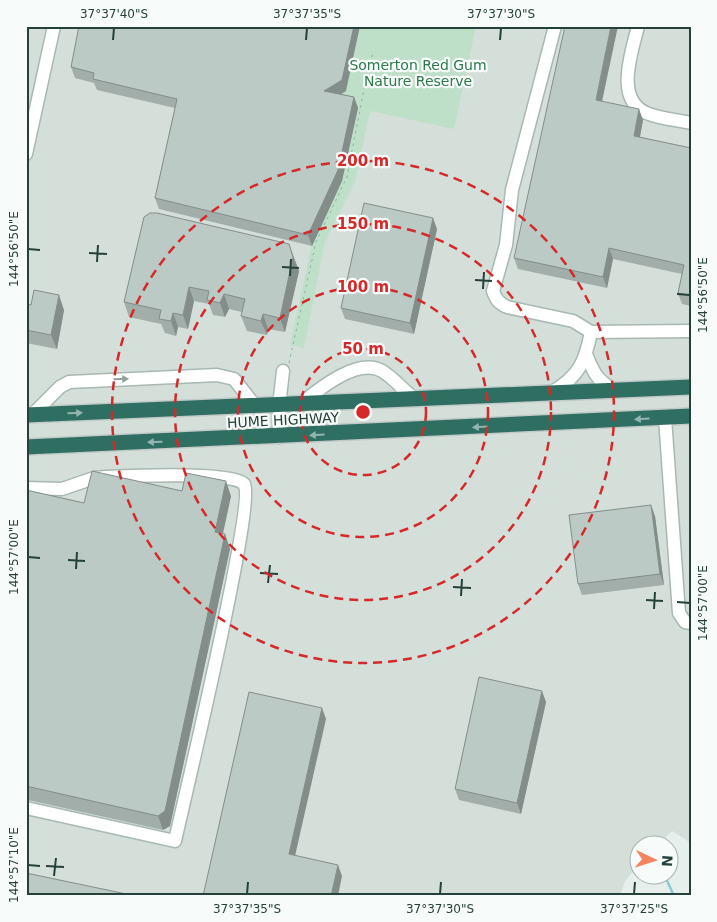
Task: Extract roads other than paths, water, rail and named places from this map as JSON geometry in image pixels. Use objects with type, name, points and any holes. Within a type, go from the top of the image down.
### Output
[{"type":"highway","name":"HUME HIGHWAY","points":[[30,415],[256,407],[691,387]]},
{"type":"highway","name":"HUME HIGHWAY","points":[[26,447],[691,416]]},
{"type":"street","points":[[26,154],[54,26]]},
{"type":"street","points":[[555,26],[512,190],[506,245],[493,291],[498,302],[507,307],[573,322],[590,332],[691,331]]},
{"type":"street","points":[[638,26],[629,67],[627,90],[633,104],[647,114],[691,123]]},
{"type":"street","points":[[549,394],[569,382],[580,368],[586,354],[590,332]]},
{"type":"street","points":[[586,354],[593,372],[600,382],[615,391]]},
{"type":"street","points":[[299,405],[346,372],[360,369],[380,370],[415,400]]},
{"type":"street","points":[[279,436],[279,406],[283,370]]},
{"type":"street","name":"HUME HIGHWAY","points":[[30,415],[60,387],[69,382],[217,375],[234,379],[256,407]]},
{"type":"street","points":[[665,418],[679,613],[685,622],[691,624]]},
{"type":"street","points":[[26,488],[62,489],[94,478],[106,477],[215,476],[240,481],[244,484],[247,494],[238,553],[175,841],[26,808]]},
{"type":"waterway","points":[[669,884],[674,896]]},
{"type":"park label","name":"Somerton Red Gum Nature Reserve","points":[[418,74]]}]
